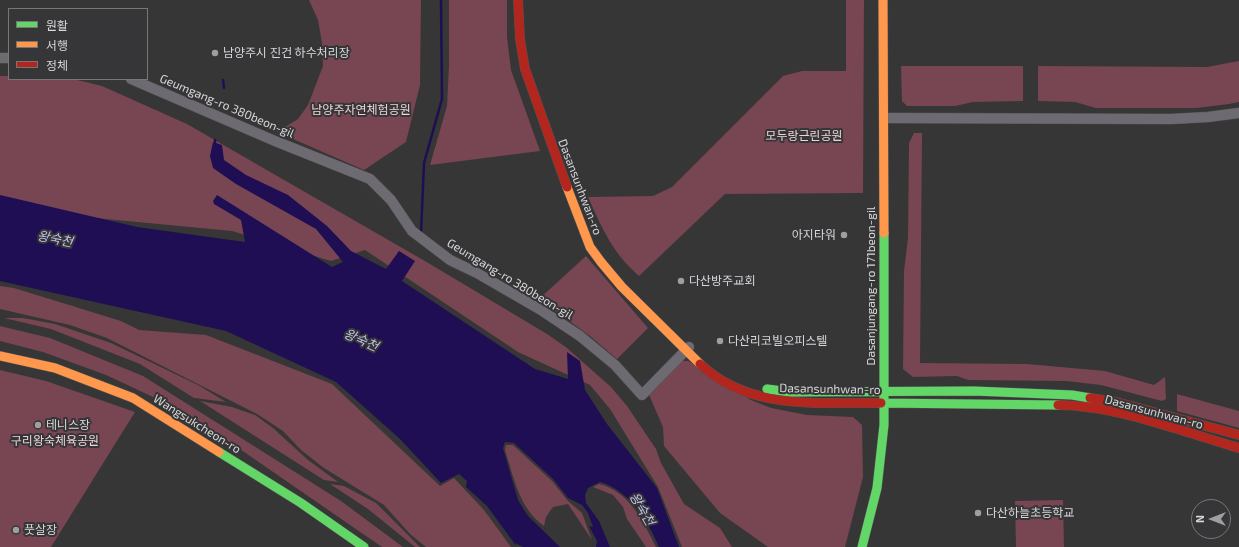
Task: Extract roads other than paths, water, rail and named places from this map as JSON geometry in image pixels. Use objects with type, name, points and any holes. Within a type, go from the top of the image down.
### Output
[{"type":"street","name":"Dasansunhwan-ro","points":[[518,0],[520,39],[525,69],[580,225],[590,247],[611,275],[712,375],[728,385],[763,398],[789,402],[1044,404],[1088,407],[1114,412],[1239,448]]},
{"type":"street","name":"Dasansunhwan-ro","points":[[525,0],[526,32],[531,62],[589,226],[600,247],[617,270],[687,349],[730,378],[763,388],[790,392],[1024,392],[1096,398],[1239,435]]},
{"type":"street","name":"Dasanjungang-ro 171beon-gil","points":[[862,547],[877,488],[884,425],[883,0]]},
{"type":"street","name":"Geumgang-ro 380beon-gil","points":[[133,80],[274,141],[370,179],[391,200],[412,231],[450,260],[478,273],[541,310],[580,336],[615,365],[642,395],[687,349]]},
{"type":"street","points":[[884,118],[1171,119],[1208,117],[1239,112]]},
{"type":"street","name":"Wangsukcheon-ro","points":[[0,356],[55,368],[133,398],[301,503],[364,547]]},
{"type":"water","name":"왕숙천","points":[[213,142],[222,145],[224,160],[246,175],[288,195],[327,226],[351,251],[386,269],[399,251],[415,261],[402,281],[535,369],[568,379],[567,352],[580,361],[585,390],[607,424],[657,488],[679,547],[659,547],[643,517],[629,499],[610,486],[600,482],[588,488],[585,495],[586,503],[599,521],[610,547],[596,547],[597,541],[589,526],[593,527],[588,513],[582,505],[568,498],[553,479],[514,443],[505,442],[503,448],[518,500],[528,516],[560,547],[523,547],[515,543],[517,547],[487,506],[466,487],[467,481],[459,474],[441,483],[400,439],[336,382],[226,331],[0,281],[0,195],[137,227],[245,242],[241,220],[214,204],[213,201],[217,195],[332,267],[343,262],[316,229],[236,184],[213,168],[210,156]]},
{"type":"waterway","points":[[421,233],[424,163],[442,99],[441,0]]},
{"type":"waterway","points":[[223,80],[224,88]]},
{"type":"place","name":"남양주시 진건 하수처리장","points":[[215,53]]},
{"type":"place","name":"아지타워","points":[[844,235]]},
{"type":"place","name":"다산방주교회","points":[[681,281]]},
{"type":"place","name":"다산리코빌오피스텔","points":[[720,341]]},
{"type":"place","name":"테니스장","points":[[38,425]]},
{"type":"place","name":"다산하늘초등학교","points":[[978,513]]},
{"type":"place","name":"풋살장","points":[[16,530]]},
{"type":"park label","name":"남양주자연체험공원","points":[[361,110]]},
{"type":"park label","name":"모두랑근린공원","points":[[804,136]]},
{"type":"park label","name":"구리왕숙체육공원","points":[[55,441]]}]
